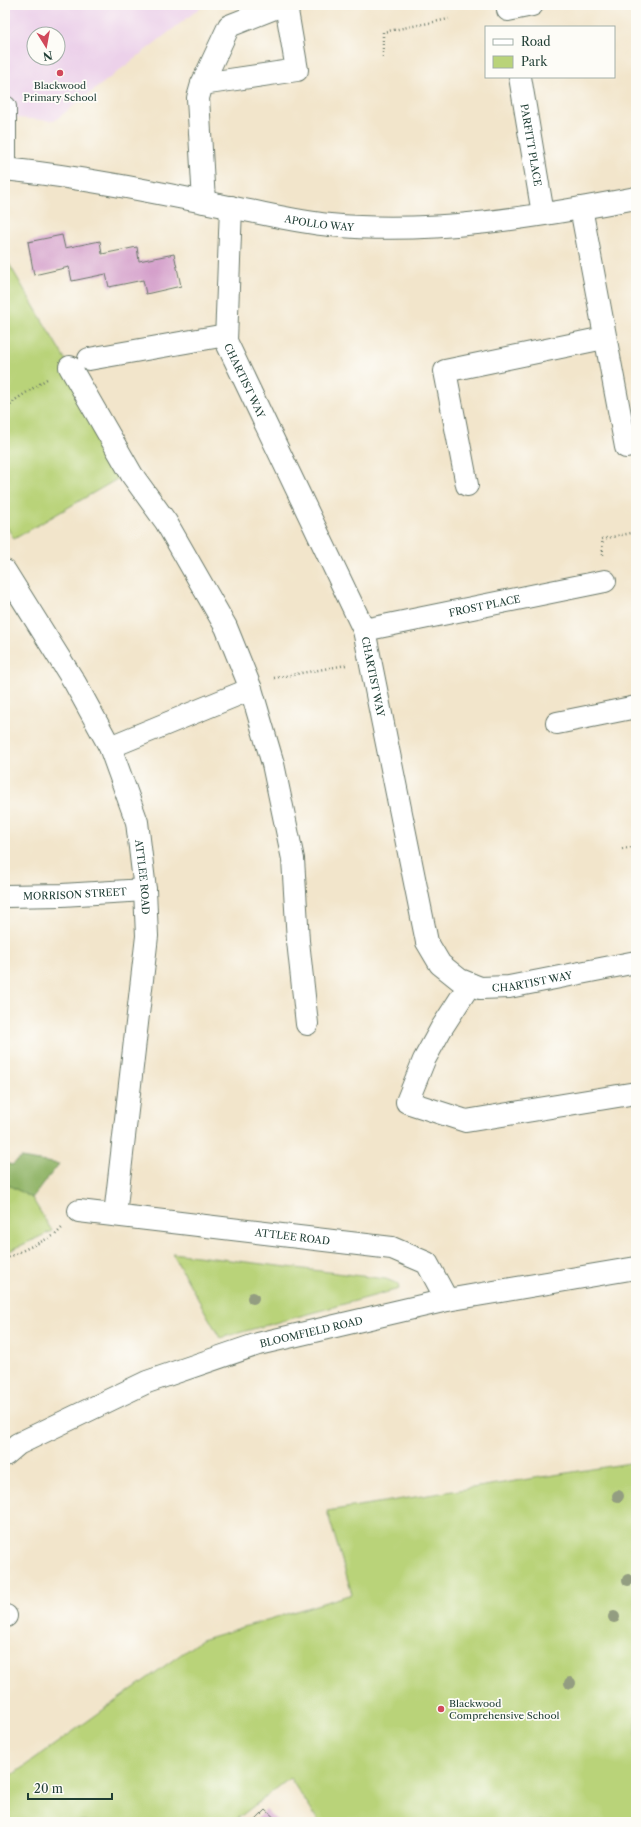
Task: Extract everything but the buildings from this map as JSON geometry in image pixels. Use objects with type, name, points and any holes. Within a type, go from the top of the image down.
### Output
[{"type":"street","points":[[204,202],[198,98],[202,84],[229,26],[282,5]]},
{"type":"street","points":[[202,84],[297,70],[286,5]]},
{"type":"street","points":[[509,14],[532,5]]},
{"type":"street","name":"PARFITT PLACE","points":[[520,78],[543,214]]},
{"type":"street","points":[[5,107],[5,169]]},
{"type":"street","name":"APOLLO WAY","points":[[5,169],[122,186],[287,219],[331,225],[394,227],[460,226],[581,208],[636,198]]},
{"type":"street","name":"CHARTIST WAY","points":[[231,207],[226,341],[364,630],[427,942],[440,964],[460,980],[480,988],[509,987],[636,962]]},
{"type":"street","points":[[581,208],[604,338],[626,447],[636,445]]},
{"type":"street","points":[[226,335],[80,363],[132,474],[166,522],[222,620],[251,689],[273,764],[294,859],[298,941],[307,1024]]},
{"type":"street","points":[[467,485],[445,371],[604,338]]},
{"type":"street","name":"ATTLEE ROAD","points":[[5,571],[75,683],[110,747],[137,822],[145,890],[147,936],[115,1215]]},
{"type":"street","name":"FROST PLACE","points":[[364,630],[605,581]]},
{"type":"street","points":[[110,747],[251,689]]},
{"type":"street","points":[[557,723],[636,707]]},
{"type":"street","name":"MORRISON STREET","points":[[5,896],[62,895],[145,890]]},
{"type":"street","points":[[470,984],[437,1035],[424,1060],[407,1102],[466,1121],[636,1093]]},
{"type":"street","name":"ATTLEE ROAD","points":[[79,1211],[392,1248],[427,1263],[446,1300]]},
{"type":"street","name":"BLOOMFIELD ROAD","points":[[5,1455],[18,1444],[147,1382],[258,1344],[446,1300],[636,1268]]},
{"type":"path","points":[[383,57],[383,32],[450,19]]},
{"type":"path","points":[[5,411],[15,400],[45,380],[80,363]]},
{"type":"path","points":[[605,581],[602,539],[636,532]]},
{"type":"path","points":[[251,689],[254,682],[344,665]]},
{"type":"path","points":[[622,849],[636,846]]},
{"type":"path","points":[[5,1259],[55,1235],[79,1211]]},
{"type":"shaded area","name":"Blackwood Primary School","points":[[5,5],[204,5],[54,121],[5,117]]},
{"type":"green space","points":[[5,257],[131,471],[14,539],[5,524]]},
{"type":"green space","points":[[21,1158],[59,1164],[32,1198],[5,1183],[5,1163],[12,1165]]},
{"type":"green space","points":[[5,1183],[32,1198],[52,1231],[5,1253]]},
{"type":"green space","points":[[172,1253],[386,1279],[398,1284],[399,1289],[220,1338]]},
{"type":"green space","name":"Blackwood Comprehensive School","points":[[636,1462],[636,1822],[319,1822],[290,1778],[233,1822],[5,1822],[5,1780],[201,1640],[352,1594],[327,1511]]},
{"type":"place","name":"Blackwood Primary School","points":[[60,73]]},
{"type":"place","name":"Blackwood Comprehensive School","points":[[441,1709]]}]
